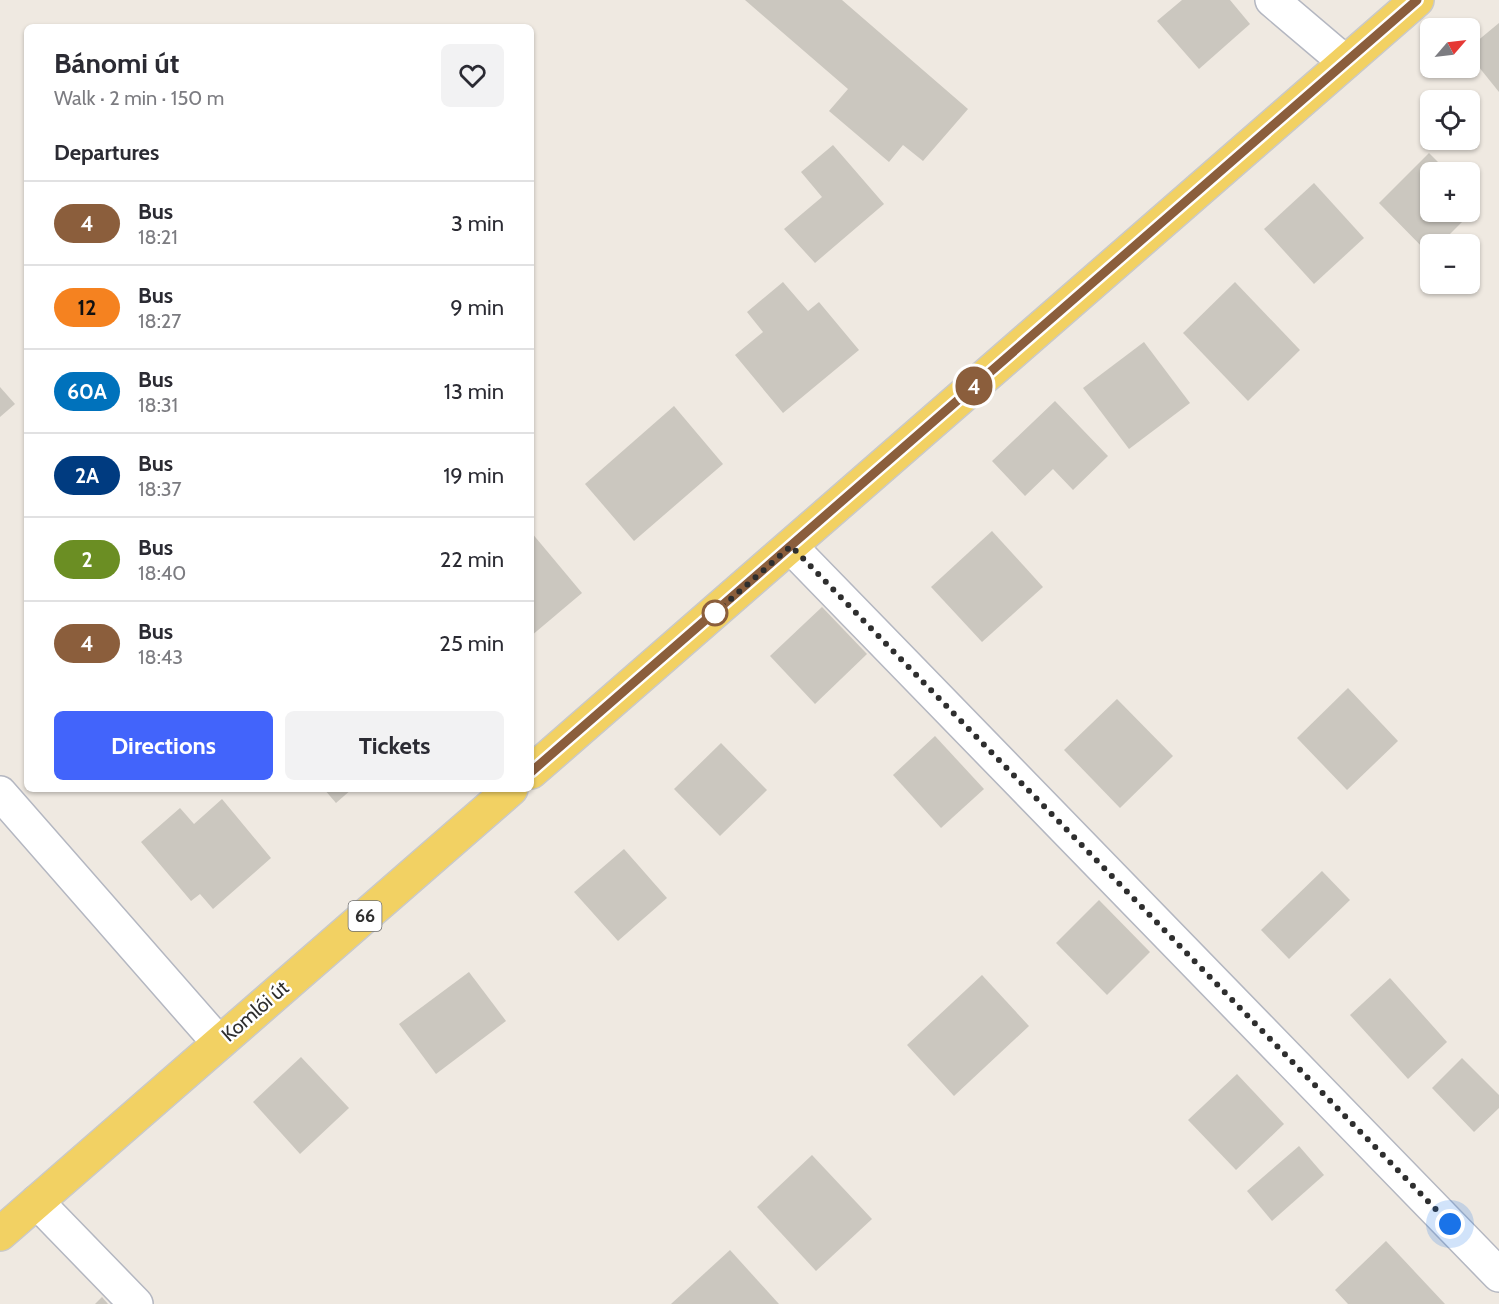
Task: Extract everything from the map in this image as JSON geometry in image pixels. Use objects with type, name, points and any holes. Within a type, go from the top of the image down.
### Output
[{"type":"main road","points":[[534,769],[1417,0]]},
{"type":"main road","name":"Komlói út","points":[[0,1234],[508,792]]},
{"type":"street","points":[[1272,0],[1345,62]]},
{"type":"street","points":[[791,546],[1499,1275]]},
{"type":"street","points":[[0,793],[219,1043]]},
{"type":"street","points":[[37,1202],[136,1304]]},
{"type":"building","points":[[745,0],[842,0],[968,109],[923,161],[903,145],[889,162],[829,111],[848,89]]},
{"type":"building","points":[[1182,0],[1230,0],[1250,24],[1199,69],[1157,21]]},
{"type":"building","points":[[1499,23],[1499,92],[1480,68],[1480,39]]},
{"type":"building","points":[[833,145],[884,204],[815,263],[784,229],[822,197],[801,172]]},
{"type":"building","points":[[1429,153],[1438,162],[1420,162]]},
{"type":"building","points":[[1420,162],[1420,222],[1462,222],[1450,234],[1420,234],[1420,245],[1379,203]]},
{"type":"building","points":[[1314,183],[1364,238],[1314,284],[1264,229]]},
{"type":"building","points":[[783,282],[808,311],[819,302],[859,350],[783,413],[735,355],[763,332],[747,312]]},
{"type":"building","points":[[1235,282],[1300,350],[1248,401],[1183,333]]},
{"type":"building","points":[[1144,342],[1190,403],[1129,449],[1083,388]]},
{"type":"building","points":[[0,387],[15,404],[0,417]]},
{"type":"building","points":[[1055,401],[1108,456],[1073,490],[1053,469],[1025,496],[992,461]]},
{"type":"building","points":[[674,406],[723,464],[634,541],[585,484]]},
{"type":"building","points":[[992,531],[1043,587],[982,642],[931,587]]},
{"type":"building","points":[[534,536],[582,593],[534,633]]},
{"type":"building","points":[[822,607],[867,654],[815,704],[770,656]]},
{"type":"building","points":[[1348,688],[1398,741],[1347,790],[1297,738]]},
{"type":"building","points":[[1117,699],[1173,756],[1120,808],[1064,750]]},
{"type":"building","points":[[935,736],[984,789],[941,828],[893,775]]},
{"type":"building","points":[[721,743],[767,790],[720,836],[674,789]]},
{"type":"building","points":[[327,792],[349,792],[336,803]]},
{"type":"building","points":[[222,799],[271,858],[213,909],[200,894],[191,901],[141,842],[180,808],[194,824]]},
{"type":"building","points":[[624,849],[667,898],[618,941],[574,892]]},
{"type":"building","points":[[1322,871],[1350,900],[1289,959],[1261,930]]},
{"type":"building","points":[[1099,900],[1150,952],[1107,995],[1056,943]]},
{"type":"building","points":[[469,972],[506,1021],[436,1074],[399,1024]]},
{"type":"building","points":[[982,975],[1029,1026],[954,1096],[907,1045]]},
{"type":"building","points":[[1390,978],[1447,1042],[1408,1079],[1350,1015]]},
{"type":"building","points":[[301,1057],[349,1108],[300,1154],[253,1102]]},
{"type":"building","points":[[1462,1058],[1499,1095],[1499,1108],[1474,1132],[1432,1088]]},
{"type":"building","points":[[1237,1074],[1284,1124],[1236,1170],[1188,1120]]},
{"type":"building","points":[[1299,1146],[1324,1175],[1272,1221],[1247,1191]]},
{"type":"building","points":[[812,1155],[872,1219],[816,1271],[757,1207]]},
{"type":"building","points":[[1386,1241],[1445,1304],[1348,1304],[1335,1290]]},
{"type":"building","points":[[730,1250],[779,1304],[671,1304]]},
{"type":"building","points":[[102,1297],[108,1304],[95,1304]]},
{"type":"bus line","name":"4","points":[[534,769],[1417,0]]},
{"type":"route","points":[[715,613],[791,546],[1450,1224]]}]
